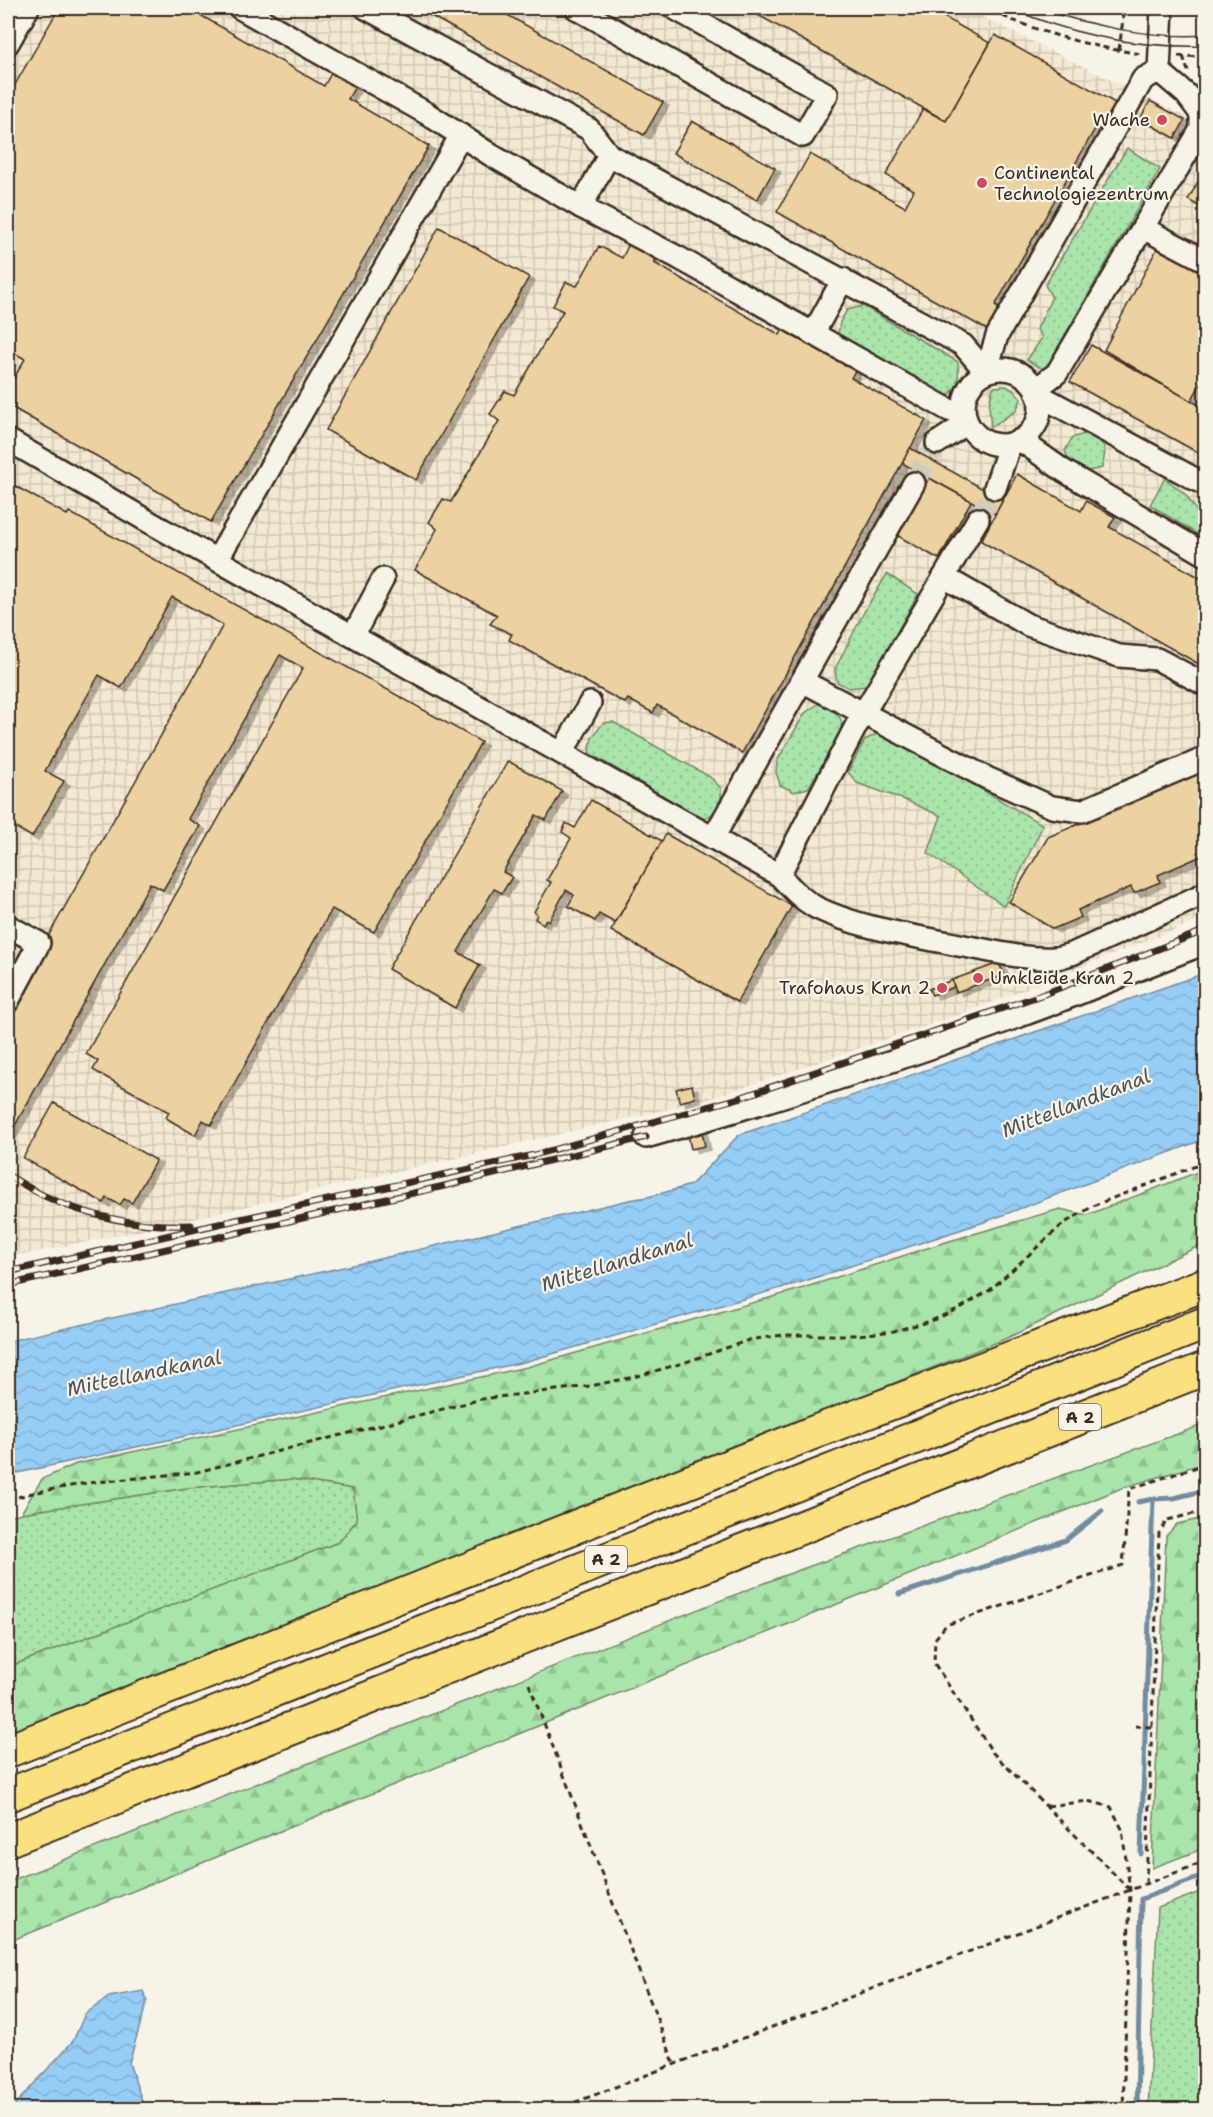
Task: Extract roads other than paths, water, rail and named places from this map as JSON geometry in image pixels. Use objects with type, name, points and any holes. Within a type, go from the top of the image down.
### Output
[{"type":"highway","points":[[820,1430],[1206,1261]]},
{"type":"highway","points":[[8,1751],[820,1430],[1206,1284]]},
{"type":"highway","name":"A 2","points":[[8,1794],[1206,1323]]},
{"type":"highway","name":"A 2","points":[[8,1840],[1206,1368]]},
{"type":"highway","points":[[866,1501],[1024,1456],[1206,1389]]},
{"type":"lane","points":[[8,43],[28,8]]},
{"type":"lane","points":[[240,8],[426,112],[581,207],[679,258],[966,418]]},
{"type":"lane","points":[[366,8],[589,129],[609,155],[963,345],[989,371]]},
{"type":"lane","points":[[576,8],[803,136],[827,94],[674,8]]},
{"type":"lane","points":[[989,371],[1008,369],[1020,373],[1029,379],[1037,391],[1040,411],[1036,424],[1029,434],[1015,442],[991,444],[972,431],[966,418],[964,403],[970,385],[989,371],[1159,63],[1162,8]]},
{"type":"lane","points":[[989,371],[997,336],[1143,79],[1159,63]]},
{"type":"lane","points":[[1037,391],[1057,373],[1201,129],[1201,114],[1159,63]]},
{"type":"lane","points":[[217,560],[461,135]]},
{"type":"lane","points":[[581,207],[609,155]]},
{"type":"lane","points":[[1143,228],[1206,261]]},
{"type":"lane","points":[[813,334],[843,279]]},
{"type":"lane","points":[[1037,391],[1206,485]]},
{"type":"lane","points":[[937,443],[966,418]]},
{"type":"lane","points":[[8,440],[217,560],[779,875],[793,890],[814,906],[834,915],[940,941],[1039,958],[1057,958],[1072,954],[1206,893]]},
{"type":"lane","points":[[995,488],[1015,442]]},
{"type":"lane","points":[[1015,442],[1206,555]]},
{"type":"lane","points":[[713,838],[915,483]]},
{"type":"lane","points":[[779,875],[863,715],[978,519]]},
{"type":"lane","points":[[944,577],[1028,625],[1119,656],[1157,659],[1206,685]]},
{"type":"lane","points":[[353,636],[383,579]]},
{"type":"lane","points":[[802,681],[987,778],[1052,807],[1082,811],[1206,758]]},
{"type":"lane","points":[[562,753],[590,703]]},
{"type":"lane","points":[[8,926],[39,943],[8,1001]]},
{"type":"lane","points":[[646,1137],[739,1110],[942,1043],[1049,1005],[1206,942]]},
{"type":"water","name":"Mittellandkanal","points":[[1205,973],[1205,1139],[987,1221],[802,1282],[524,1362],[8,1475],[8,1341],[362,1263],[691,1185],[739,1135]]},
{"type":"water","points":[[143,1991],[147,2001],[129,2063],[143,2104],[139,2109],[11,2109],[73,2041],[85,2014],[109,1997]]},
{"type":"waterway","points":[[1141,1854],[1153,1499],[1174,1498],[1206,1490]]},
{"type":"waterway","points":[[1138,1502],[1153,1499]]},
{"type":"waterway","points":[[899,1594],[1066,1540],[1102,1511]]},
{"type":"waterway","points":[[1137,2110],[1141,1899],[1206,1875]]},
{"type":"tunnel","points":[[914,483],[937,443]]},
{"type":"tunnel","points":[[978,519],[995,488]]},
{"type":"tram line","points":[[1010,8],[1057,26],[1106,38],[1156,45],[1206,46]]},
{"type":"tram line","points":[[1036,8],[1077,20],[1141,33],[1206,35]]},
{"type":"railway","points":[[8,1272],[534,1155],[739,1098],[1044,994],[1206,930]]},
{"type":"railway","points":[[8,1285],[453,1184],[646,1137]]},
{"type":"railway","points":[[8,1175],[49,1198],[101,1216],[137,1223],[191,1225]]},
{"type":"place","name":"Wache","points":[[1162,120]]},
{"type":"place","name":"Continental Technologiezentrum","points":[[982,183]]},
{"type":"place","name":"Umkleide Kran 2","points":[[978,978]]},
{"type":"place","name":"Trafohaus Kran 2","points":[[942,988]]}]
